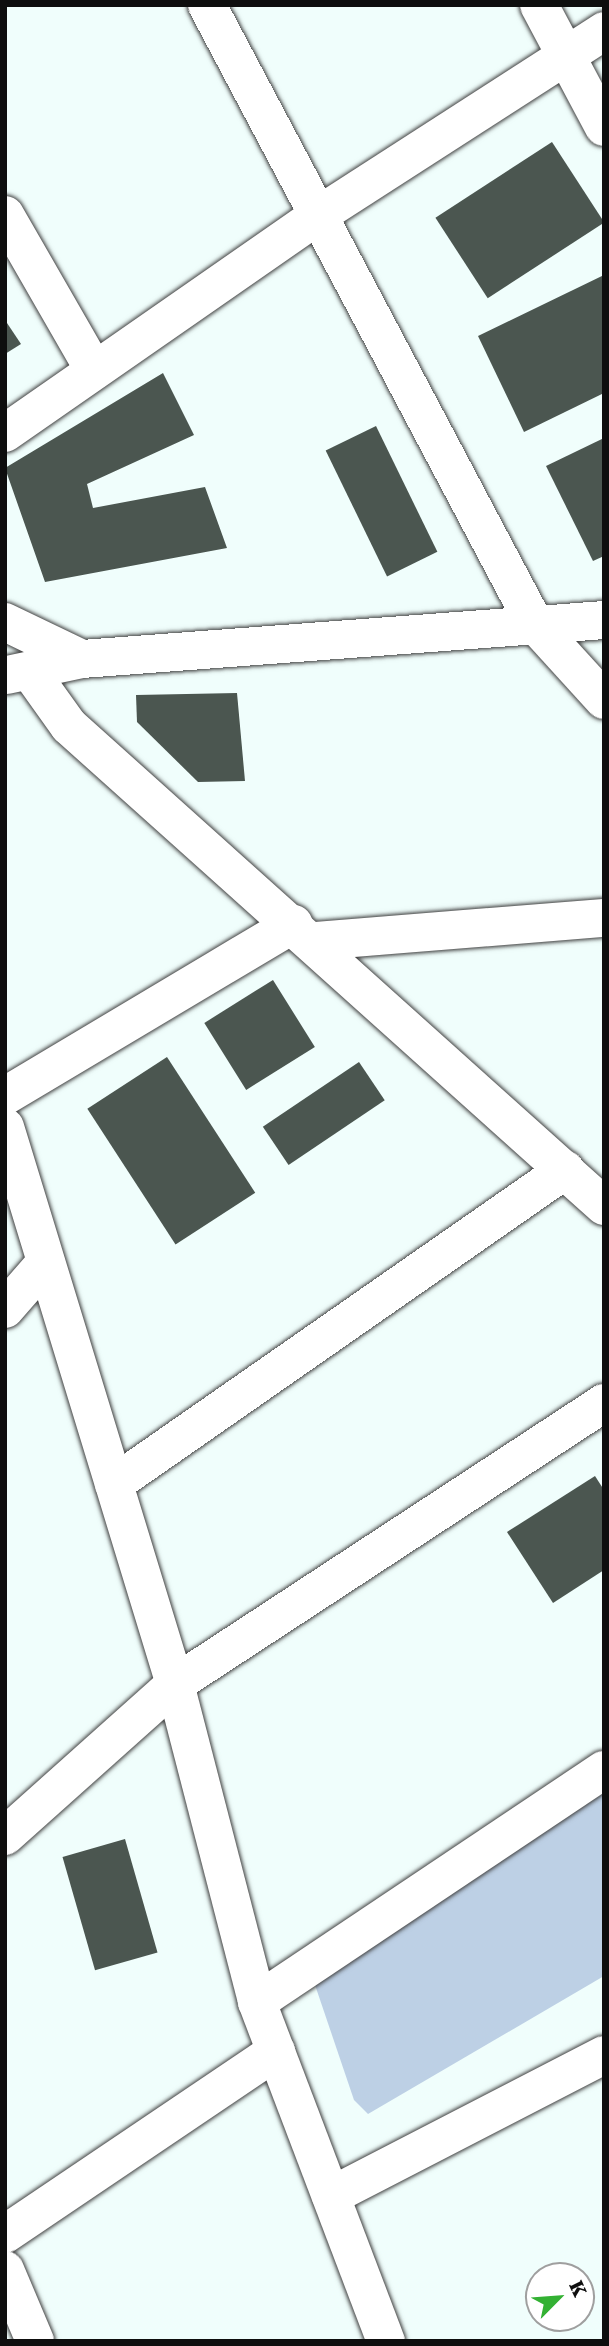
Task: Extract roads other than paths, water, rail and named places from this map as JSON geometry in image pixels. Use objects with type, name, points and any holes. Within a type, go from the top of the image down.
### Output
[{"type":"street","points":[[207,5],[322,213],[534,623],[604,699]]},
{"type":"street","points":[[539,5],[567,53],[604,127]]},
{"type":"street","points":[[7,435],[94,370],[322,213],[604,31]]},
{"type":"street","points":[[5,215],[94,370]]},
{"type":"street","points":[[18,674],[82,659],[534,623],[604,620]]},
{"type":"street","points":[[5,622],[82,659]]},
{"type":"street","points":[[18,674],[69,726],[305,933],[604,1206]]},
{"type":"street","points":[[5,1096],[305,933],[604,918]]},
{"type":"street","points":[[5,1127],[174,1684],[257,2002],[386,2341]]},
{"type":"street","points":[[114,1484],[565,1170]]},
{"type":"street","points":[[5,1309],[46,1262]]},
{"type":"street","points":[[5,1836],[174,1684],[604,1403]]},
{"type":"street","points":[[257,2002],[604,1770]]},
{"type":"street","points":[[5,2234],[276,2051]]},
{"type":"street","points":[[331,2196],[604,2055]]},
{"type":"street","points":[[5,2270],[35,2341]]}]
